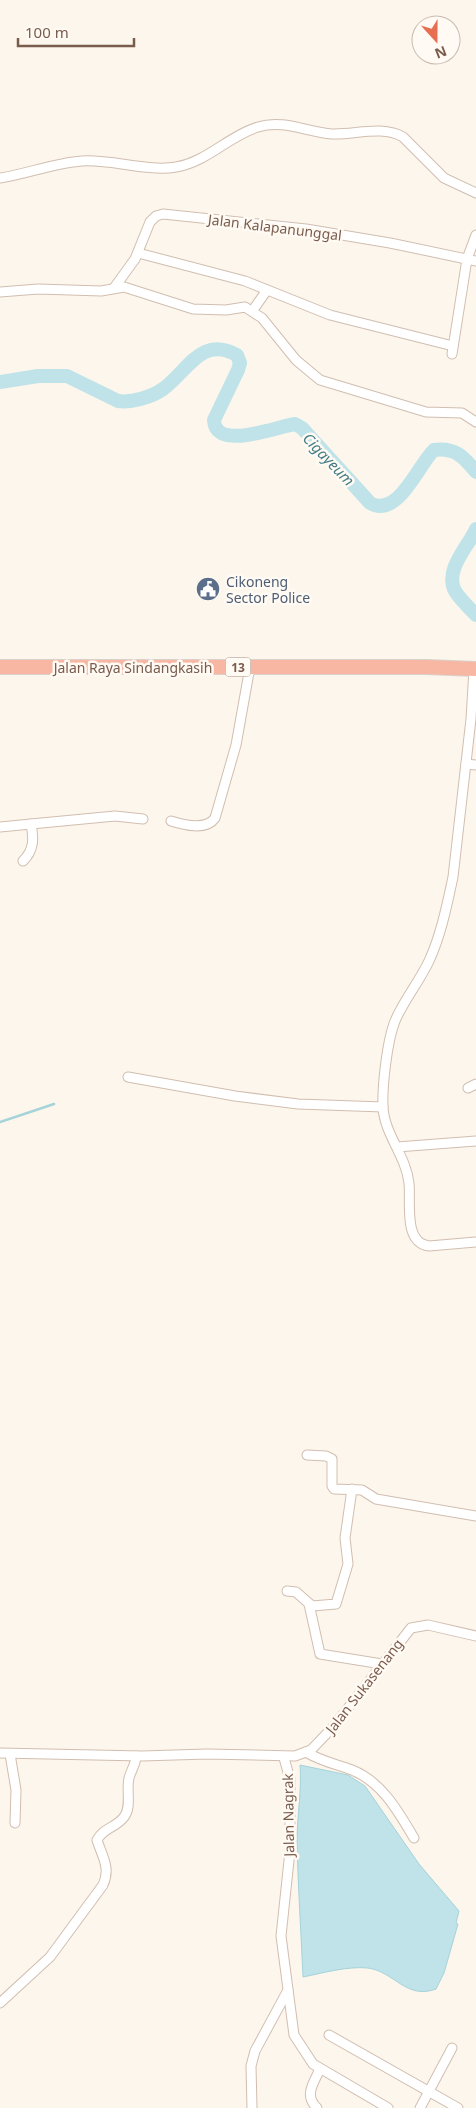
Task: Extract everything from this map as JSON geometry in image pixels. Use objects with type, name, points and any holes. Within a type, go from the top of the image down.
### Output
[{"type":"highway","name":"Jalan Raya Sindangkasih","points":[[0,668],[426,667],[475,669]]},
{"type":"street","points":[[0,178],[64,163],[82,161],[174,167],[192,162],[257,127],[282,124],[334,134],[385,132],[397,134],[444,178],[476,192]]},
{"type":"street","name":"Jalan Kalapanunggal","points":[[116,285],[138,253],[150,222],[156,216],[163,214],[306,229],[390,243],[471,260]]},
{"type":"street","points":[[138,253],[245,281],[330,315],[453,350],[476,235]]},
{"type":"street","points":[[0,292],[38,288],[101,291],[116,285],[193,309],[219,310],[245,307],[254,309],[296,360],[320,380],[426,412],[462,413],[476,422]]},
{"type":"street","points":[[254,309],[267,290]]},
{"type":"street","points":[[171,821],[194,826],[211,823],[215,818],[236,745],[250,667]]},
{"type":"street","points":[[475,669],[466,764],[449,898],[436,945],[393,1027],[388,1049],[383,1107],[388,1130],[407,1175],[411,1225],[416,1240],[423,1246],[476,1242]]},
{"type":"street","points":[[466,764],[476,765]]},
{"type":"street","points":[[0,827],[115,816],[143,820]]},
{"type":"street","points":[[23,861],[28,856],[33,844],[31,824]]},
{"type":"street","points":[[128,1076],[235,1096],[298,1104],[383,1107]]},
{"type":"street","points":[[396,1147],[476,1141]]},
{"type":"street","points":[[308,1454],[330,1457],[333,1460],[332,1488],[366,1491],[376,1499],[476,1516]]},
{"type":"street","points":[[287,1591],[296,1592],[309,1604],[316,1606],[329,1606],[336,1604],[338,1601],[348,1564],[344,1538],[352,1489]]},
{"type":"street","points":[[309,1604],[320,1654],[382,1664]]},
{"type":"street","name":"Jalan Sukasenang","points":[[284,1758],[311,1750],[334,1726],[407,1631],[416,1626],[428,1625],[476,1636]]},
{"type":"street","points":[[306,1752],[324,1762],[354,1771],[386,1794],[414,1838]]},
{"type":"street","name":"Jalan Nagrak","points":[[0,1753],[136,1756],[264,1755],[284,1758],[290,1778],[290,1851],[281,1936],[294,2034],[304,2053],[313,2064],[388,2108]]},
{"type":"street","points":[[10,1754],[16,1790],[15,1823]]},
{"type":"street","points":[[0,2003],[50,1957],[103,1885],[107,1868],[97,1840],[102,1832],[124,1817],[128,1804],[128,1782],[136,1762],[136,1756]]},
{"type":"street","points":[[252,2108],[250,2066],[255,2051],[288,1990]]},
{"type":"street","points":[[329,2035],[458,2108]]},
{"type":"street","points":[[420,2108],[452,2048]]},
{"type":"street","points":[[317,2108],[310,2100],[309,2095],[320,2069]]},
{"type":"water","points":[[300,1765],[348,1775],[365,1786],[419,1864],[459,1911],[456,1923],[458,1924],[444,1973],[436,1989],[417,1991],[368,1968],[343,1969],[303,1977],[297,1842]]},
{"type":"waterway","name":"Cigayeum","points":[[0,382],[38,376],[67,376],[118,401],[129,401],[147,397],[163,389],[204,352],[214,349],[225,350],[237,355],[240,363],[214,420],[217,429],[225,434],[236,436],[248,435],[295,424],[302,428],[370,503],[380,506],[390,504],[398,497],[434,450],[448,450],[458,454],[476,472]]},
{"type":"waterway","name":"Cigayeum","points":[[476,529],[458,559],[452,583],[457,594],[476,615]]},
{"type":"waterway","points":[[0,1122],[54,1104]]},
{"type":"place","name":"Cikoneng Sector Police","points":[[208,589]]}]
